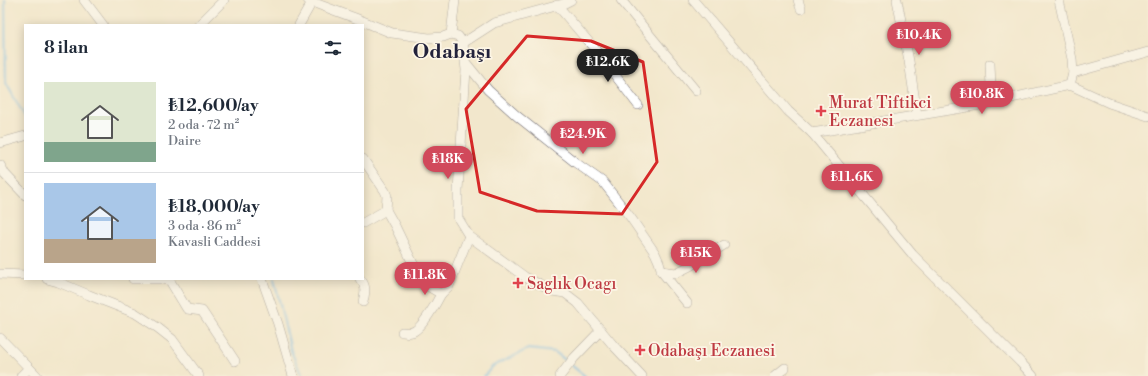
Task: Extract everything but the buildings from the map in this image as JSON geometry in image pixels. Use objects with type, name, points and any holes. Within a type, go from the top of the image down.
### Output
[{"type":"street","points":[[84,0],[102,24]]},
{"type":"street","points":[[200,24],[224,0]]},
{"type":"street","points":[[451,34],[455,0]]},
{"type":"street","points":[[462,42],[494,23],[557,6],[571,0]]},
{"type":"street","points":[[620,0],[696,91]]},
{"type":"street","points":[[693,0],[788,111],[812,133],[913,255],[1033,376]]},
{"type":"street","points":[[798,0],[801,9]]},
{"type":"street","points":[[897,0],[909,61],[917,115]]},
{"type":"street","points":[[1059,0],[1072,59],[1073,73],[1070,85]]},
{"type":"street","points":[[299,24],[310,1],[392,33],[429,38],[443,38],[451,34],[458,36],[462,42],[466,63],[458,190],[458,218],[469,236],[525,277],[552,291],[565,292],[578,303],[642,376]]},
{"type":"street","points":[[557,6],[594,48],[638,105]]},
{"type":"street","points":[[1073,73],[1148,52]]},
{"type":"street","points":[[466,63],[488,90],[517,116],[576,163],[603,182],[631,218],[655,253],[661,271],[688,303]]},
{"type":"street","points":[[990,64],[991,87],[996,101]]},
{"type":"street","points":[[812,133],[980,105],[1070,85],[1109,103],[1148,116]]},
{"type":"street","points":[[0,143],[24,136]]},
{"type":"street","points":[[364,160],[388,196],[386,210],[419,276],[431,288],[441,294]]},
{"type":"street","points":[[0,165],[5,174],[24,194]]},
{"type":"street","points":[[364,222],[386,210]]},
{"type":"street","points":[[402,332],[412,332],[418,328],[433,308],[441,294],[449,286],[469,236]]},
{"type":"street","points":[[661,271],[676,272],[690,266],[724,245]]},
{"type":"street","points":[[0,274],[24,275]]},
{"type":"street","points":[[51,280],[135,313],[172,339],[200,376]]},
{"type":"street","points":[[166,280],[170,281],[187,309],[202,312],[235,361]]},
{"type":"street","points":[[262,280],[278,324],[293,376]]},
{"type":"street","points":[[362,280],[366,288],[363,302]]},
{"type":"street","points":[[560,376],[574,358],[601,330]]},
{"type":"street","points":[[0,338],[37,376]]},
{"type":"street","points":[[21,376],[29,368]]},
{"type":"street","points":[[775,376],[785,368]]},
{"type":"highlighted area","points":[[527,36],[591,41],[643,62],[657,162],[622,214],[537,211],[480,192],[466,109]]},
{"type":"waterway","points":[[5,0],[6,83],[24,115]]},
{"type":"waterway","points":[[274,280],[291,351],[302,376]]},
{"type":"waterway","points":[[484,376],[493,366],[528,349],[555,352],[568,362]]},
{"type":"waterway","points":[[571,365],[585,376]]},
{"type":"place","name":"Murat Tiftikci Eczanesi","points":[[821,111]]},
{"type":"place","name":"Saglık Ocagı","points":[[518,283]]},
{"type":"place","name":"Odabaşı Eczanesi","points":[[640,350]]},
{"type":"district","name":"Odabaşı","points":[[452,51]]}]
